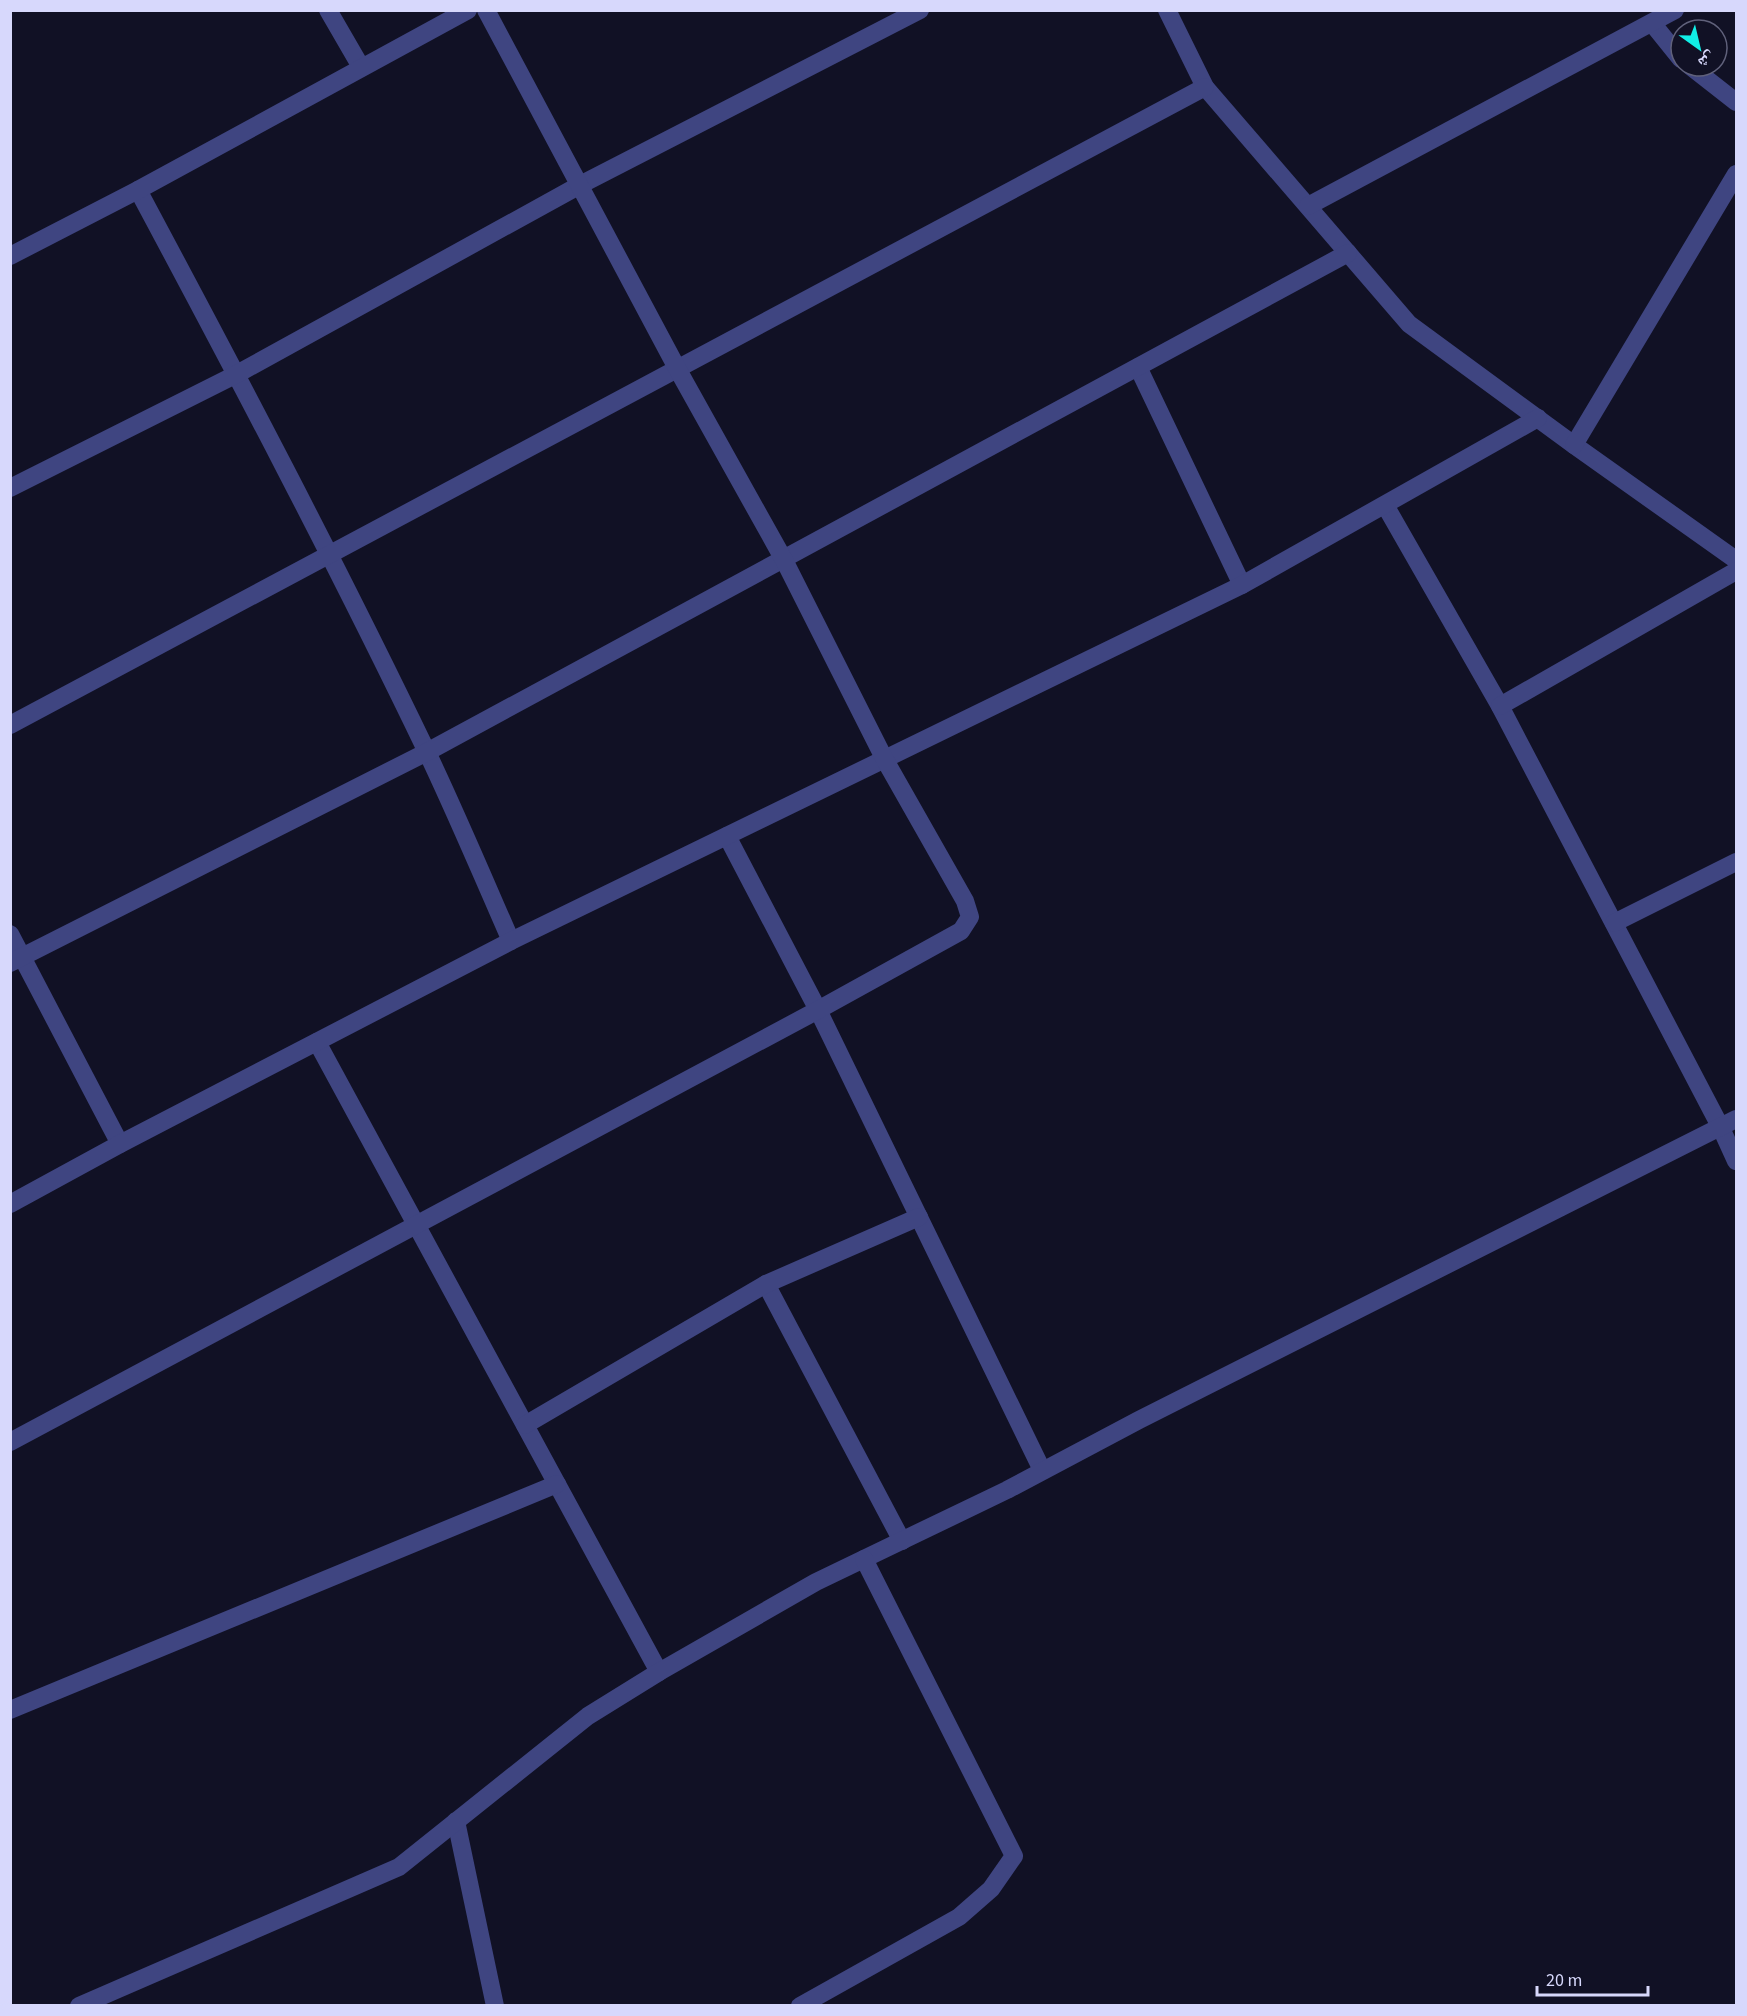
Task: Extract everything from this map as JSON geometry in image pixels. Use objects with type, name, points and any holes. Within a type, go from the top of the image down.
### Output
[{"type":"street","points":[[328,10],[361,67]]},
{"type":"street","points":[[10,256],[138,190],[468,10]]},
{"type":"street","points":[[10,1442],[818,1011],[961,932],[970,917],[965,901],[885,760],[784,560],[678,370],[486,10]]},
{"type":"street","points":[[10,488],[237,374],[580,185],[920,10]]},
{"type":"street","points":[[1167,10],[1204,87],[1410,324],[1574,445],[1737,560]]},
{"type":"street","points":[[1308,206],[1675,10]]},
{"type":"street","points":[[1652,23],[1669,44]]},
{"type":"street","points":[[1706,78],[1737,102]]},
{"type":"street","points":[[10,725],[1204,87]]},
{"type":"street","points":[[1574,445],[1737,174]]},
{"type":"street","points":[[138,190],[237,374],[330,556],[427,752],[511,941]]},
{"type":"street","points":[[17,960],[427,752],[1348,253]]},
{"type":"street","points":[[1138,367],[1242,585]]},
{"type":"street","points":[[10,1204],[120,1144],[511,941],[1242,585],[1538,418]]},
{"type":"street","points":[[1385,505],[1500,706],[1614,923],[1729,1124],[1737,1161]]},
{"type":"street","points":[[1500,706],[1737,571]]},
{"type":"street","points":[[727,836],[818,1011],[1042,1470]]},
{"type":"street","points":[[1614,923],[1737,862]]},
{"type":"street","points":[[10,934],[17,960],[120,1144]]},
{"type":"street","points":[[317,1042],[659,1672]]},
{"type":"street","points":[[79,2006],[399,1867],[588,1716],[659,1672],[816,1582],[902,1541],[1729,1124]]},
{"type":"street","points":[[525,1425],[766,1284],[919,1217]]},
{"type":"street","points":[[766,1284],[902,1541]]},
{"type":"street","points":[[10,1710],[557,1484]]},
{"type":"street","points":[[800,2006],[959,1917],[991,1888],[1014,1856],[864,1559]]},
{"type":"street","points":[[456,1821],[495,2006]]}]
